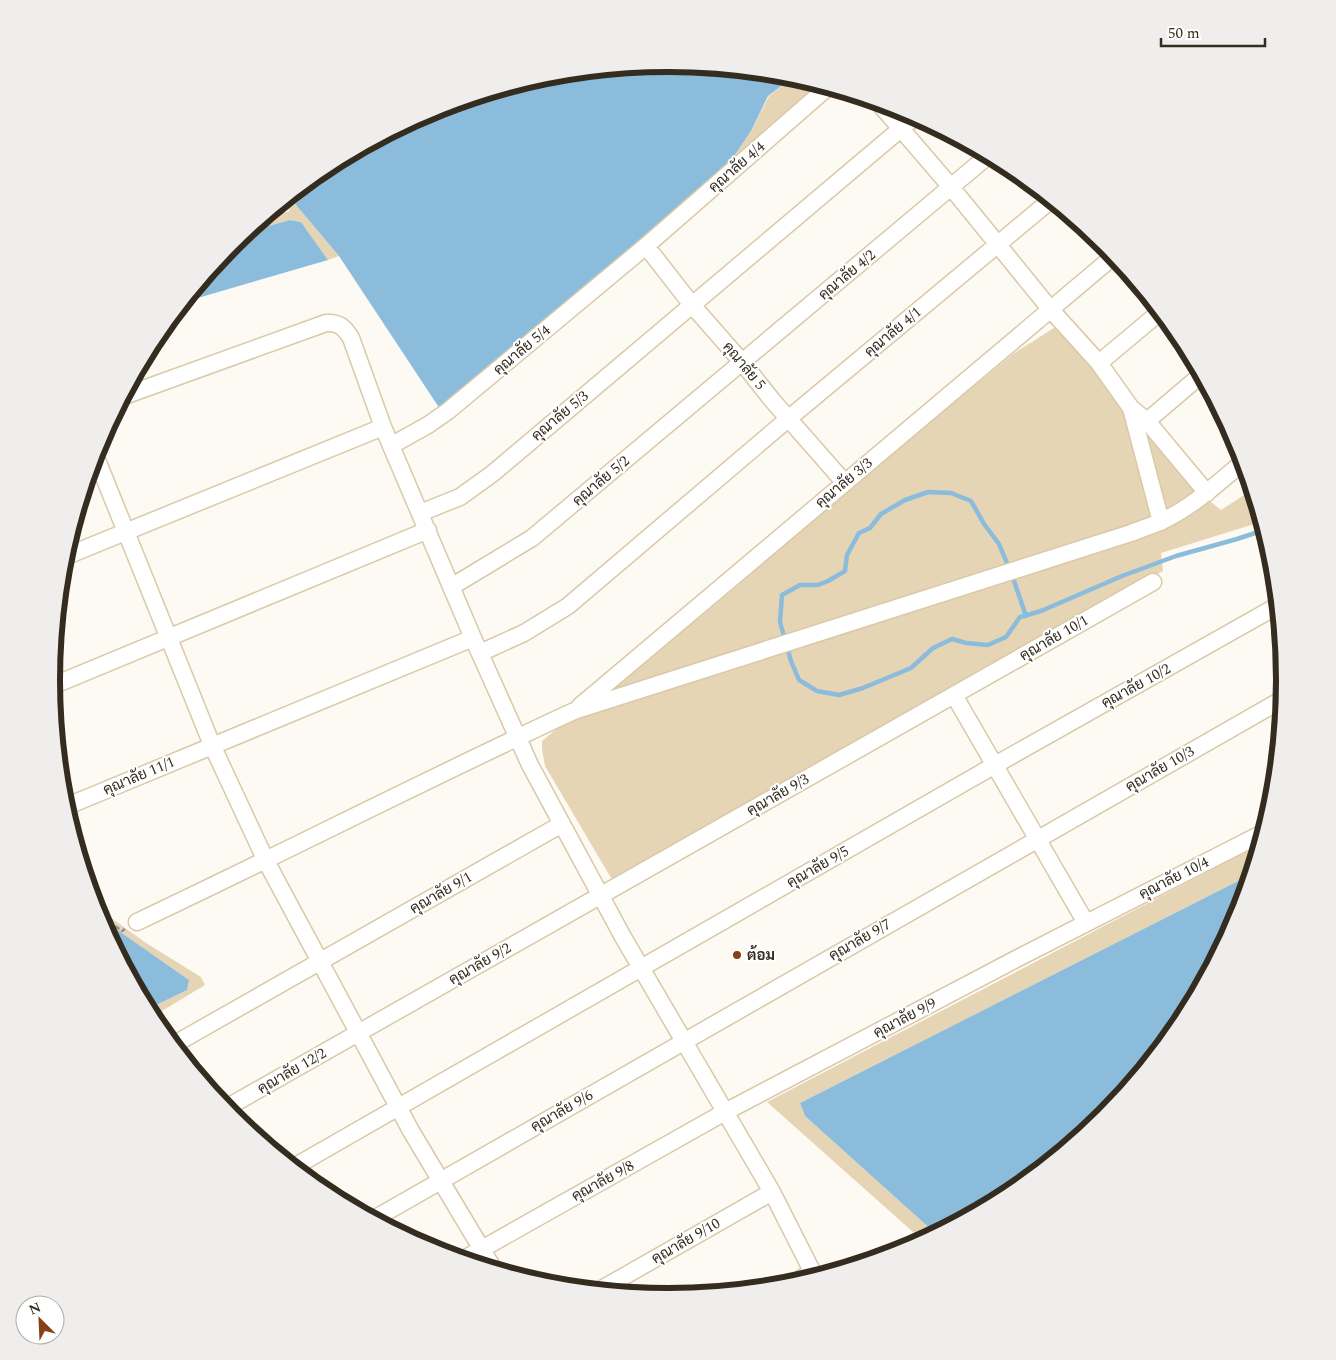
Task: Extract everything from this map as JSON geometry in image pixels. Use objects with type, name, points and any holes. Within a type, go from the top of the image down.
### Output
[{"type":"street","name":"คุณาลัย 4/4","points":[[646,246],[822,92]]},
{"type":"street","points":[[887,113],[951,187],[997,246],[1051,310],[1099,363],[1131,408],[1147,421],[1206,492]]},
{"type":"street","name":"คุณาลัย 5/3","points":[[420,513],[460,497],[478,485],[909,122]]},
{"type":"street","name":"คุณาลัย 4/2","points":[[742,362],[983,160]]},
{"type":"street","name":"คุณาลัย 4/1","points":[[480,653],[524,633],[568,606],[788,418],[1046,204]]},
{"type":"street","name":"คุณาลัย 5","points":[[646,246],[692,305],[845,482]]},
{"type":"street","name":"คุณาลัย 5/4","points":[[392,445],[428,425],[448,411],[646,246]]},
{"type":"street","name":"คุณาลัย 3/3","points":[[574,711],[1108,261]]},
{"type":"street","points":[[1099,363],[1155,316]]},
{"type":"street","points":[[132,393],[326,323],[334,322],[346,329],[383,427],[473,638],[530,765],[641,968],[772,1192],[811,1270]]},
{"type":"street","name":"คุณาลัย 5/2","points":[[451,587],[532,538],[742,362]]},
{"type":"street","points":[[1147,421],[1196,379]]},
{"type":"street","points":[[1131,408],[1161,522]]},
{"type":"street","points":[[74,553],[383,427]]},
{"type":"street","points":[[99,466],[212,745],[266,861],[399,1107],[487,1260]]},
{"type":"street","points":[[137,922],[574,711],[1161,522],[1206,492],[1237,467]]},
{"type":"street","points":[[60,683],[428,530]]},
{"type":"street","name":"คุณาลัย 10/1","points":[[954,695],[1153,582]]},
{"type":"street","name":"คุณาลัย 10/2","points":[[995,765],[1272,609]]},
{"type":"street","name":"คุณาลัย 11/1","points":[[73,804],[473,638]]},
{"type":"street","points":[[954,695],[1086,923]]},
{"type":"street","name":"คุณาลัย 9/3","points":[[601,895],[954,695]]},
{"type":"street","name":"คุณาลัย 10/3","points":[[1037,839],[1275,703]]},
{"type":"street","name":"คุณาลัย 9/5","points":[[300,1164],[995,765]]},
{"type":"street","name":"คุณาลัย 9/1","points":[[179,1041],[562,824]]},
{"type":"street","name":"คุณาลัย 10/4","points":[[1086,923],[1255,837]]},
{"type":"street","name":"คุณาลัย 9/7","points":[[683,1041],[1037,839]]},
{"type":"street","name":"คุณาลัย 9/2","points":[[358,1033],[601,895]]},
{"type":"street","name":"คุณาลัย 9/9","points":[[725,1112],[1086,923]]},
{"type":"street","name":"คุณาลัย 12/2","points":[[233,1104],[358,1033]]},
{"type":"street","name":"คุณาลัย 9/6","points":[[379,1215],[683,1041]]},
{"type":"street","name":"คุณาลัย 9/8","points":[[472,1256],[725,1112]]},
{"type":"street","name":"คุณาลัย 9/10","points":[[609,1285],[772,1192]]},
{"type":"path","points":[[111,923],[122,931],[137,922]]},
{"type":"shaded area","points":[[785,84],[818,91],[726,168],[751,131],[769,96]]},
{"type":"shaded area","points":[[294,201],[339,256],[328,260],[301,222],[290,220],[262,228],[278,214],[290,211],[287,207]]},
{"type":"shaded area","points":[[1057,326],[1198,492],[1221,510],[1246,494],[1255,524],[1161,553],[1163,571],[667,850],[614,883],[545,766],[542,741],[1013,354]]},
{"type":"shaded area","points":[[1252,849],[1243,879],[800,1103],[805,1116],[930,1228],[916,1235],[767,1102]]},
{"type":"shaded area","points":[[107,915],[146,943],[201,977],[205,985],[159,1013],[154,1006],[187,990],[189,980],[112,926]]},
{"type":"water","points":[[628,73],[708,73],[784,84],[768,96],[751,131],[726,168],[440,409],[339,256],[294,201],[298,198],[330,174],[364,153],[435,118],[511,93],[589,77]]},
{"type":"water","points":[[290,220],[301,222],[328,260],[195,299],[238,250],[262,228]]},
{"type":"water","points":[[1243,879],[1230,913],[1195,984],[1174,1018],[1125,1081],[1069,1137],[1038,1162],[1006,1186],[972,1207],[937,1225],[930,1228],[805,1116],[800,1103]]},
{"type":"water","points":[[112,926],[189,980],[187,990],[154,1006],[141,984]]},
{"type":"waterway","points":[[785,640],[780,622],[782,595],[800,585],[818,585],[845,571],[847,555],[859,533],[870,528],[881,514],[905,500],[928,492],[951,493],[971,501],[984,524],[999,544],[1009,568]]},
{"type":"waterway","points":[[787,647],[799,680],[817,691],[839,695],[863,688],[911,668],[933,648],[952,639],[966,643],[988,645],[1006,637],[1020,617],[1041,611],[1122,576],[1176,556],[1257,532]]},
{"type":"waterway","points":[[1012,575],[1026,616]]},
{"type":"place","name":"ต้อม","points":[[737,955]]}]
